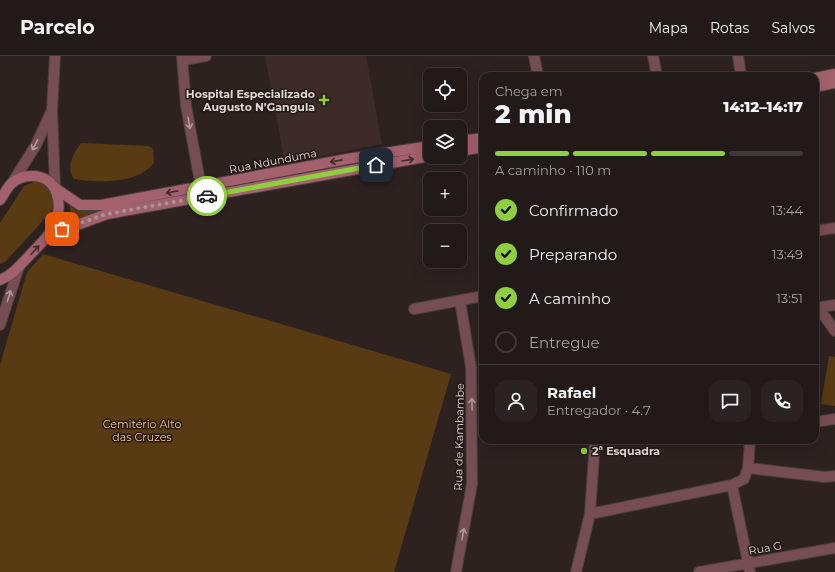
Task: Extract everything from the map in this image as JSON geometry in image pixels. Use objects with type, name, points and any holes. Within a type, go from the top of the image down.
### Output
[{"type":"main road","points":[[819,77],[835,74]]},
{"type":"main road","points":[[819,86],[835,83]]},
{"type":"main road","points":[[467,140],[479,139]]},
{"type":"main road","name":"Rua Ndunduma","points":[[12,183],[23,177],[34,176],[44,178],[72,200],[87,206],[101,205],[347,159],[423,147]]},
{"type":"main road","points":[[467,150],[479,148]]},
{"type":"main road","name":"Rua Ndunduma","points":[[47,236],[107,214],[423,157]]},
{"type":"main road","points":[[0,200],[12,183]]},
{"type":"main road","points":[[0,280],[19,267],[47,236],[55,224],[59,204],[55,188]]},
{"type":"street","points":[[55,56],[52,110],[55,188]]},
{"type":"street","points":[[201,187],[186,106],[183,58],[206,56]]},
{"type":"street","points":[[534,56],[537,72]]},
{"type":"street","points":[[653,56],[656,72]]},
{"type":"street","points":[[738,56],[740,72]]},
{"type":"street","points":[[12,183],[36,145],[52,110]]},
{"type":"street","points":[[819,230],[835,228]]},
{"type":"street","points":[[0,325],[19,267]]},
{"type":"street","points":[[414,309],[479,297]]},
{"type":"street","name":"Rua de Kambambe","points":[[456,572],[472,484],[471,367],[460,301]]},
{"type":"street","points":[[819,308],[835,305]]},
{"type":"street","points":[[819,312],[825,317],[835,331]]},
{"type":"street","points":[[819,421],[835,419]]},
{"type":"street","points":[[576,572],[590,514],[595,444]]},
{"type":"street","points":[[590,514],[732,485],[744,478],[748,468],[750,444]]},
{"type":"street","points":[[748,468],[825,477],[835,476]]},
{"type":"street","points":[[732,485],[749,568]]},
{"type":"street","name":"Rua G","points":[[699,572],[749,568],[835,548]]},
{"type":"shaded area","name":"Hospital Especializado Augusto N’Gangula","points":[[265,56],[366,56],[382,144],[285,163]]},
{"type":"green space","points":[[81,143],[148,146],[153,149],[154,163],[147,170],[128,178],[106,181],[74,179],[71,174],[70,165],[73,156]]},
{"type":"green space","points":[[34,182],[40,182],[51,190],[54,205],[51,212],[5,262],[0,264],[0,223],[24,186]]},
{"type":"green space","points":[[69,202],[107,208],[136,205],[65,225],[71,214]]},
{"type":"green space","name":"Cemitério Alto das Cruzes","points":[[43,254],[451,374],[394,572],[0,572],[0,365],[27,272]]},
{"type":"green space","points":[[829,356],[835,357],[835,406],[821,404]]},
{"type":"way so far","points":[[62,229],[107,214],[207,196]]},
{"type":"place","name":"Hospital Especializado Augusto N’Gangula","points":[[324,100]]},
{"type":"place","name":"2ª Esquadra","points":[[584,451]]},
{"type":"route","points":[[207,196],[376,165]]}]
